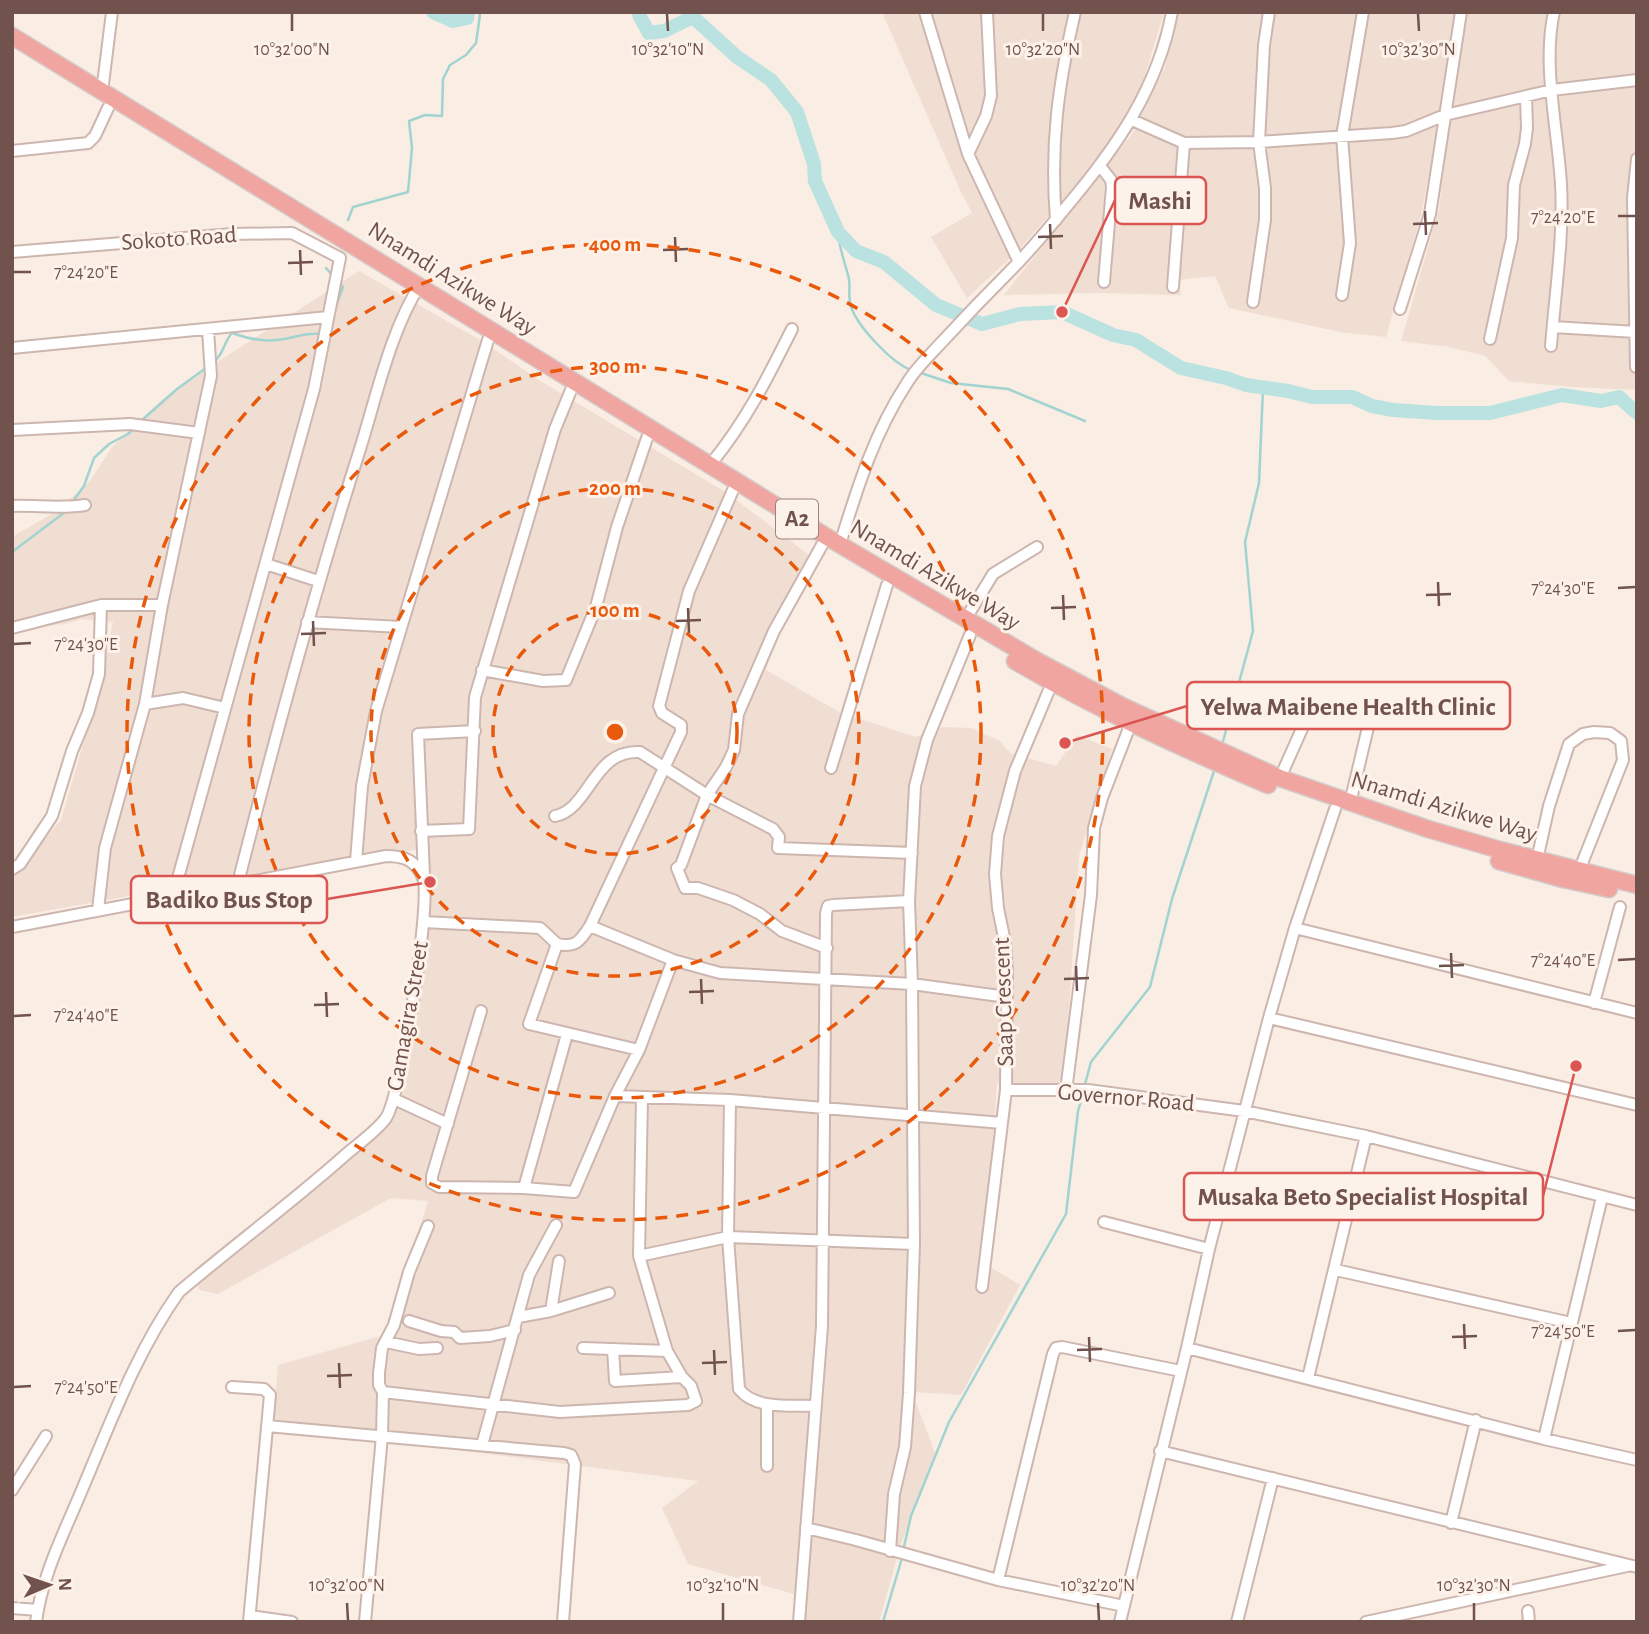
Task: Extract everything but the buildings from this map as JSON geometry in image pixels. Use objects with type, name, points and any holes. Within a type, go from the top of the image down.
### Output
[{"type":"highway","name":"Nnamdi Azikwe Way","points":[[12,36],[417,290],[488,340],[887,585],[1124,707],[1417,837],[1563,879],[1637,895]]},
{"type":"highway","name":"Nnamdi Azikwe Way","points":[[12,49],[840,544],[1052,683],[1190,752],[1246,776],[1537,860],[1637,885]]},
{"type":"street","points":[[102,92],[112,12]]},
{"type":"street","points":[[925,12],[968,154],[1019,262]]},
{"type":"street","points":[[968,154],[986,116],[991,96],[987,12]]},
{"type":"street","points":[[1056,220],[1053,159],[1057,98],[1075,12]]},
{"type":"street","points":[[840,544],[863,470],[907,383],[957,325],[1019,262],[1100,166],[1132,120],[1152,78],[1172,12]]},
{"type":"street","points":[[1253,302],[1265,220],[1265,188],[1259,142],[1264,45],[1269,12]]},
{"type":"street","points":[[1342,295],[1350,243],[1342,136],[1363,12]]},
{"type":"street","points":[[1400,309],[1430,214],[1461,12]]},
{"type":"street","points":[[1551,346],[1561,228],[1561,188],[1552,90],[1551,27],[1555,12]]},
{"type":"street","points":[[1132,120],[1184,143],[1259,142],[1406,131],[1445,115],[1552,90],[1637,80]]},
{"type":"street","points":[[1490,339],[1512,238],[1514,185],[1527,128],[1526,96]]},
{"type":"street","points":[[12,151],[88,143],[108,108]]},
{"type":"street","points":[[1173,287],[1184,143]]},
{"type":"street","points":[[1636,367],[1637,159]]},
{"type":"street","points":[[1100,166],[1111,180],[1112,187],[1104,282]]},
{"type":"street","name":"Sokoto Road","points":[[12,251],[233,234],[292,233],[340,258],[328,317]]},
{"type":"street","points":[[239,883],[283,706],[318,581],[396,334],[417,290]]},
{"type":"street","points":[[12,348],[328,317],[314,388],[173,896]]},
{"type":"street","points":[[1553,327],[1636,332]]},
{"type":"street","points":[[98,910],[104,848],[145,704],[162,605],[199,433],[211,368],[208,329]]},
{"type":"street","points":[[710,465],[737,432],[792,329]]},
{"type":"street","points":[[356,861],[362,786],[374,723],[488,340]]},
{"type":"street","points":[[421,831],[469,829],[475,697],[555,429],[571,390]]},
{"type":"street","points":[[12,430],[130,424],[199,433]]},
{"type":"street","points":[[482,670],[543,681],[566,680],[596,607],[617,527],[647,438]]},
{"type":"street","points":[[424,922],[540,928],[557,944],[569,946],[577,942],[590,926],[682,728],[662,713],[659,706],[689,591],[733,490]]},
{"type":"street","points":[[12,506],[71,508],[85,505]]},
{"type":"street","points":[[822,545],[774,631],[738,714],[734,750],[707,795],[681,865],[677,868],[685,888],[698,888],[733,900],[760,914],[782,931],[827,948]]},
{"type":"street","points":[[897,1552],[894,1494],[904,1454],[908,1407],[914,1244],[909,901],[915,786],[927,740],[967,627],[993,574],[1037,547]]},
{"type":"street","points":[[266,564],[318,581]]},
{"type":"street","points":[[831,768],[887,585]]},
{"type":"street","points":[[12,628],[101,605],[162,605]]},
{"type":"street","points":[[12,869],[20,863],[52,816],[72,751],[88,713],[99,674],[101,605]]},
{"type":"street","points":[[307,622],[401,627]]},
{"type":"street","name":"Saap Crescent","points":[[982,1287],[1006,1090],[1006,952],[998,908],[998,836],[1015,771],[1052,683]]},
{"type":"street","points":[[1280,778],[1317,695]]},
{"type":"street","points":[[145,704],[183,698],[225,708]]},
{"type":"street","points":[[1120,1622],[1209,1248],[1269,1018],[1295,928],[1370,719]]},
{"type":"street","points":[[1077,1090],[1094,828],[1102,798],[1131,723]]},
{"type":"street","name":"Gamagira Street","points":[[37,1616],[44,1585],[132,1372],[179,1292],[330,1169],[386,1117],[402,1068],[424,922],[425,885],[418,733],[475,731]]},
{"type":"street","points":[[1537,860],[1549,806],[1566,750],[1574,739],[1583,734],[1610,733],[1621,741],[1623,760],[1579,871]]},
{"type":"street","points":[[555,816],[575,806],[584,790],[614,757],[627,751],[640,752],[707,795],[773,829],[779,837],[778,848],[912,853]]},
{"type":"street","points":[[12,927],[386,856],[405,857],[418,869],[425,885]]},
{"type":"street","points":[[800,1622],[822,1326],[822,1108],[826,913],[828,906],[909,901]]},
{"type":"street","points":[[1594,1003],[1620,907]]},
{"type":"street","points":[[590,926],[673,960],[720,973],[912,984],[1007,997]]},
{"type":"street","points":[[1295,928],[1637,1013]]},
{"type":"street","points":[[557,944],[529,1024],[639,1050]]},
{"type":"street","points":[[481,1011],[431,1180],[434,1186],[574,1192],[615,1096],[639,1050],[673,960]]},
{"type":"street","points":[[1269,1018],[1637,1105]]},
{"type":"street","points":[[524,1188],[567,1034]]},
{"type":"street","name":"Governor Road","points":[[1006,1090],[1077,1090],[1244,1111],[1366,1136],[1637,1205]]},
{"type":"street","points":[[615,1096],[730,1100],[1002,1124]]},
{"type":"street","points":[[394,1098],[448,1124]]},
{"type":"street","points":[[383,1392],[560,1412],[695,1403],[691,1386],[682,1377],[667,1351],[639,1256],[642,1098]]},
{"type":"street","points":[[730,1100],[728,1237],[739,1389],[745,1397],[767,1404],[815,1406]]},
{"type":"street","points":[[1308,1378],[1366,1136]]},
{"type":"street","points":[[1544,1439],[1602,1197]]},
{"type":"street","points":[[1104,1222],[1209,1248]]},
{"type":"street","points":[[482,1445],[529,1275],[556,1225]]},
{"type":"street","points":[[365,1622],[382,1436],[383,1392],[379,1385],[379,1373],[382,1348],[399,1310],[409,1272],[428,1226]]},
{"type":"street","points":[[639,1256],[728,1237],[914,1244]]},
{"type":"street","points":[[551,1311],[559,1261]]},
{"type":"street","points":[[1336,1270],[1571,1323]]},
{"type":"street","points":[[518,1317],[551,1311],[609,1293]]},
{"type":"street","points":[[409,1321],[441,1331],[454,1332],[460,1338],[490,1336],[514,1330]]},
{"type":"street","points":[[386,1342],[419,1349],[437,1348]]},
{"type":"street","points":[[583,1348],[667,1351]]},
{"type":"street","points":[[998,1580],[1056,1348],[1181,1371]]},
{"type":"street","points":[[1187,1348],[1544,1439],[1636,1456]]},
{"type":"street","points":[[614,1349],[615,1381],[682,1377]]},
{"type":"street","points":[[232,1387],[268,1391],[270,1399],[250,1619],[292,1622]]},
{"type":"street","points":[[767,1404],[767,1466]]},
{"type":"street","points":[[1451,1522],[1476,1420]]},
{"type":"street","points":[[267,1426],[564,1452],[571,1455],[575,1464],[563,1622]]},
{"type":"street","points":[[12,1490],[46,1436]]},
{"type":"street","points":[[1160,1451],[1633,1567]]},
{"type":"street","points":[[1237,1622],[1273,1478]]},
{"type":"street","points":[[806,1528],[998,1580],[1124,1606]]},
{"type":"street","points":[[1366,1622],[1633,1567]]},
{"type":"street","points":[[12,1608],[37,1616]]},
{"type":"shaded area","points":[[882,12],[1164,12],[1138,99],[1095,163],[1017,252],[967,298],[931,237],[972,213]]},
{"type":"shaded area","points":[[1177,12],[1455,12],[1441,116],[1421,215],[1386,337],[1340,332],[1229,308],[1215,276],[1178,280],[1181,295],[1004,295],[1134,131],[1165,67]]},
{"type":"shaded area","points":[[1468,12],[1637,12],[1637,390],[1509,381],[1485,356],[1449,347],[1401,341],[1439,209],[1452,101]]},
{"type":"shaded area","points":[[359,271],[482,341],[539,380],[727,493],[813,558],[775,637],[766,670],[841,713],[916,737],[942,727],[971,728],[1000,741],[1010,753],[1056,766],[1077,735],[1112,749],[1079,856],[1064,1087],[997,1083],[987,1242],[982,1262],[1020,1285],[961,1395],[912,1392],[935,1453],[901,1544],[879,1622],[800,1622],[801,1596],[688,1564],[662,1508],[698,1481],[273,1426],[278,1365],[388,1334],[428,1201],[391,1198],[218,1294],[199,1290],[197,1279],[374,1138],[391,1119],[403,1093],[422,979],[428,918],[428,882],[417,850],[307,864],[12,917],[12,877],[61,820],[98,692],[113,622],[82,619],[64,624],[12,629],[12,537],[55,512],[89,482],[113,446],[162,400]]},
{"type":"waterway","points":[[433,12],[453,21],[467,18],[468,12]]},
{"type":"waterway","points":[[348,220],[353,207],[408,192],[412,148],[409,121],[425,115],[442,116],[443,79],[450,65],[466,55],[476,43],[480,15],[478,12]]},
{"type":"waterway","points":[[639,12],[649,33],[664,31],[693,17],[737,57],[771,80],[797,112],[814,164],[815,181],[838,232],[856,251],[884,262],[936,305],[982,324],[1020,314],[1062,312],[1113,335],[1136,340],[1181,368],[1246,385],[1312,397],[1352,397],[1372,406],[1393,410],[1490,413],[1562,395],[1601,401],[1619,397],[1637,413]]},
{"type":"waterway","points":[[838,232],[849,278],[849,299],[853,311],[874,341],[911,370]]},
{"type":"waterway","points":[[326,268],[333,276]]},
{"type":"waterway","points":[[335,309],[343,287],[340,283]]},
{"type":"waterway","points":[[214,362],[232,333],[265,340],[321,334]]},
{"type":"waterway","points":[[141,421],[206,368]]},
{"type":"waterway","points":[[918,372],[951,383],[1008,389],[1085,421]]},
{"type":"waterway","points":[[1222,745],[1253,631],[1245,542],[1259,483],[1263,388]]},
{"type":"waterway","points":[[71,504],[84,486],[94,458],[109,444],[134,428]]},
{"type":"waterway","points":[[12,552],[65,512]]},
{"type":"waterway","points":[[1084,1088],[1091,1062],[1150,987],[1172,899],[1215,768]]},
{"type":"waterway","points":[[903,1551],[911,1516],[949,1422],[1066,1214],[1078,1111],[1083,1094]]},
{"type":"waterway","points":[[883,1622],[902,1558]]},
{"type":"place","name":"Mashi","points":[[1062,312]]},
{"type":"place","name":"Yelwa Maibene Health Clinic","points":[[1065,743]]},
{"type":"place","name":"Badiko Bus Stop","points":[[430,882]]},
{"type":"place","name":"Musaka Beto Specialist Hospital","points":[[1576,1066]]}]
